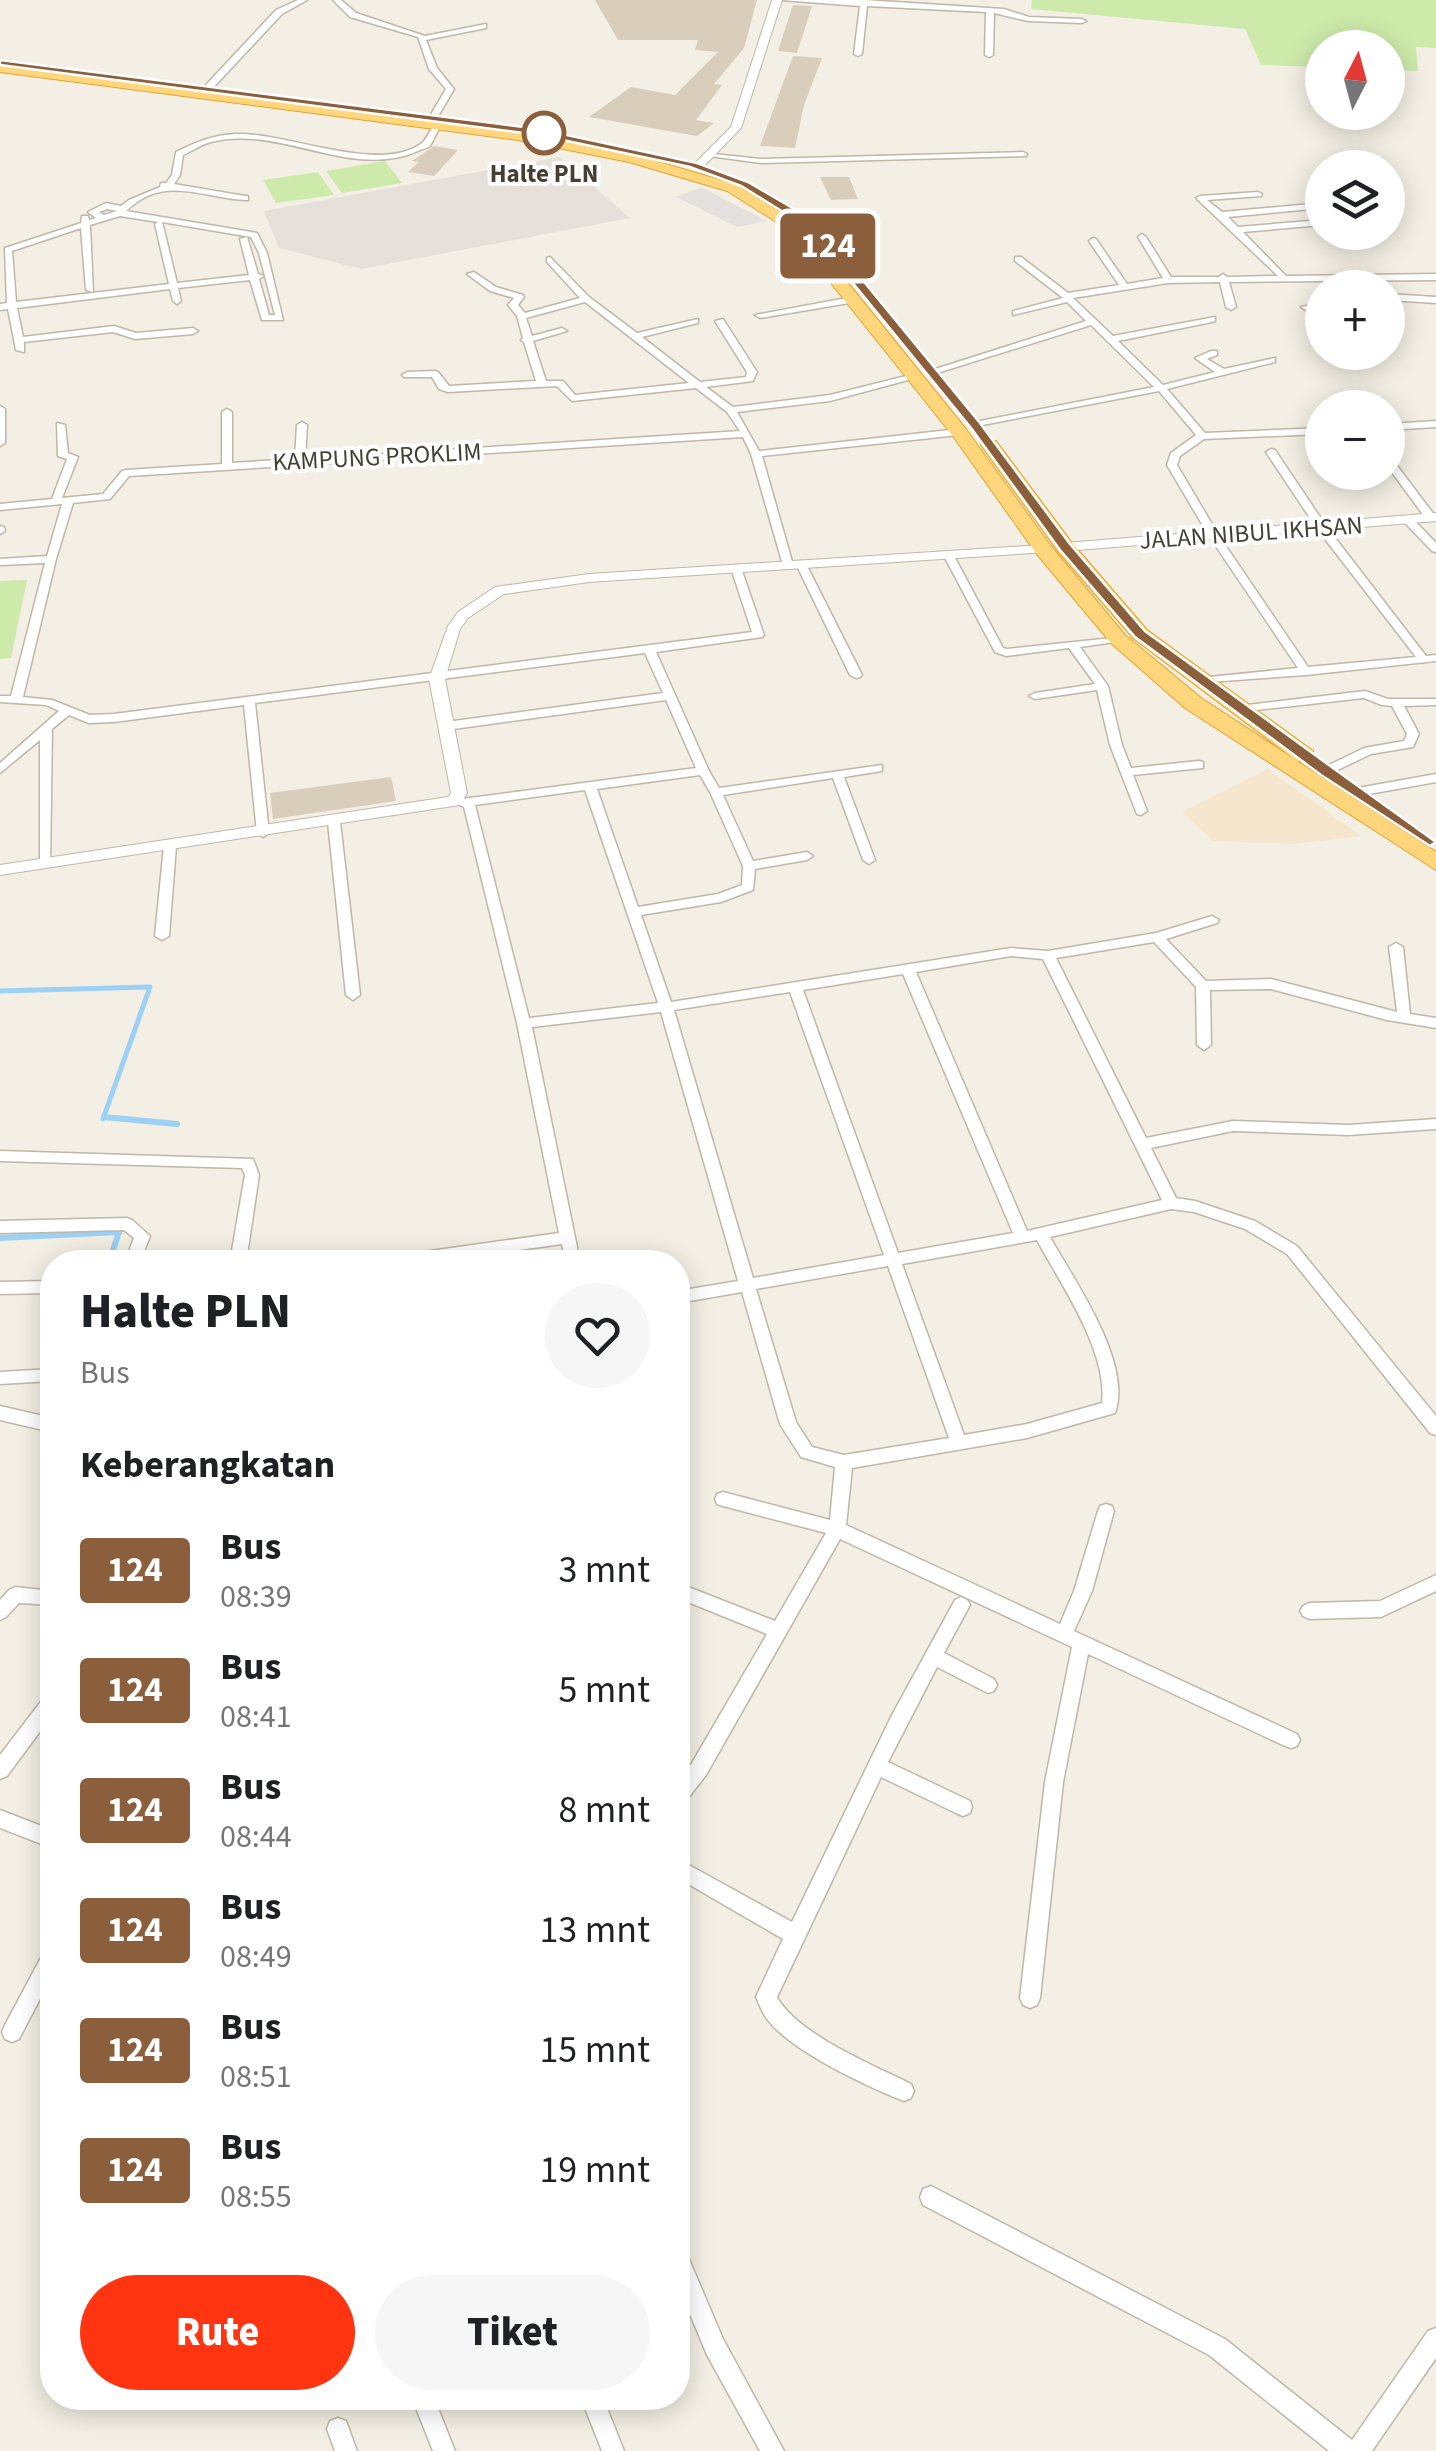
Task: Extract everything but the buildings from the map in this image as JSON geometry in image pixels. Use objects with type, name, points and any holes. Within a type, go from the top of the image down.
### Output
[{"type":"highway","points":[[0,65],[435,121]]},
{"type":"highway","points":[[0,65],[570,138],[700,165],[744,184],[798,217],[834,252],[922,375]]},
{"type":"highway","points":[[700,165],[780,218],[922,375],[1131,624],[1199,681],[1436,842]]},
{"type":"highway","points":[[967,428],[1043,550],[1118,639],[1193,703],[1436,864]]},
{"type":"street","points":[[207,89],[279,12],[302,0]]},
{"type":"street","points":[[102,215],[166,183],[179,154],[205,142],[262,138],[352,154],[396,154],[422,147],[450,89],[434,69],[422,39],[412,32],[352,15],[337,0]]},
{"type":"street","points":[[700,165],[736,128],[777,0]]},
{"type":"street","points":[[785,0],[990,10],[1015,12],[1028,19],[1082,21]]},
{"type":"street","points":[[858,54],[864,2]]},
{"type":"street","points":[[989,55],[990,10]]},
{"type":"street","points":[[422,39],[483,26]]},
{"type":"street","points":[[700,165],[1022,154]]},
{"type":"street","points":[[193,332],[135,336],[114,328],[20,346],[6,304],[10,247],[102,215],[166,183],[245,198]]},
{"type":"street","points":[[1258,194],[1200,198],[1282,275]]},
{"type":"street","points":[[1221,216],[1305,207]]},
{"type":"street","points":[[102,215],[209,230]]},
{"type":"street","points":[[102,215],[249,237]]},
{"type":"street","points":[[90,290],[102,215]]},
{"type":"street","points":[[159,224],[177,300]]},
{"type":"street","points":[[1236,230],[1305,224]]},
{"type":"street","points":[[249,237],[268,272],[278,319],[265,318],[253,274],[249,237]]},
{"type":"street","points":[[1142,237],[1168,280]]},
{"type":"street","points":[[1093,241],[1124,284]]},
{"type":"street","points":[[1018,259],[1114,339],[1202,436]]},
{"type":"street","points":[[550,260],[586,299],[731,410],[756,454],[794,564],[856,675]]},
{"type":"street","points":[[6,304],[268,272]]},
{"type":"street","points":[[471,274],[494,289],[520,297],[514,304],[522,316],[542,384]]},
{"type":"street","points":[[1016,313],[1124,284],[1305,275]]},
{"type":"street","points":[[1405,276],[1436,276]]},
{"type":"street","points":[[1223,277],[1231,306]]},
{"type":"street","points":[[6,304],[90,290],[174,283]]},
{"type":"street","points":[[1405,298],[1436,300]]},
{"type":"street","points":[[522,316],[586,299]]},
{"type":"street","points":[[760,315],[852,300]]},
{"type":"street","points":[[1114,339],[1212,319]]},
{"type":"street","points":[[637,336],[696,321]]},
{"type":"street","points":[[408,375],[436,374],[442,387],[448,389],[564,384],[572,398],[752,377],[720,322]]},
{"type":"street","points":[[731,410],[830,398],[922,375],[1092,322]]},
{"type":"street","points":[[526,340],[562,331]]},
{"type":"street","points":[[1214,353],[1200,358],[1222,372]]},
{"type":"street","points":[[756,454],[967,428],[1162,388],[1272,360]]},
{"type":"street","points":[[0,408],[0,443]]},
{"type":"street","points":[[227,412],[227,466]]},
{"type":"street","points":[[1405,427],[1436,424]]},
{"type":"street","points":[[17,697],[62,502],[59,485],[69,474],[73,457],[63,456],[60,425]]},
{"type":"street","points":[[300,462],[302,425]]},
{"type":"street","points":[[1305,432],[1202,436],[1172,460],[1214,536],[1306,672]]},
{"type":"street","name":"KAMPUNG PROKLIM","points":[[0,506],[106,497],[126,473],[747,434]]},
{"type":"street","points":[[1270,452],[1322,528],[1430,659]]},
{"type":"street","points":[[1405,483],[1434,518]]},
{"type":"street","name":"JALAN NIBUL IKHSAN","points":[[1065,547],[1434,518]]},
{"type":"street","points":[[1408,520],[1436,549]]},
{"type":"street","points":[[571,1250],[524,1023],[461,803],[446,726],[438,679],[453,630],[472,608],[500,590],[520,584],[1043,550]]},
{"type":"street","points":[[949,556],[998,650],[1016,655],[1118,639]]},
{"type":"street","points":[[0,562],[50,560]]},
{"type":"street","points":[[0,698],[17,697],[89,718],[114,718],[758,635],[736,568]]},
{"type":"street","points":[[1074,647],[1102,686],[1125,772],[1141,811]]},
{"type":"street","points":[[636,912],[735,894],[748,886],[750,866],[649,649]]},
{"type":"street","points":[[1199,681],[1430,659]]},
{"type":"street","points":[[1035,696],[1102,686]]},
{"type":"street","points":[[1239,708],[1366,694],[1396,704],[1436,702]]},
{"type":"street","points":[[446,726],[670,696]]},
{"type":"street","points":[[249,700],[263,833]]},
{"type":"street","points":[[1327,771],[1368,752],[1410,744],[1413,734],[1396,704]]},
{"type":"street","points":[[0,769],[68,710]]},
{"type":"street","points":[[46,728],[46,863]]},
{"type":"street","points":[[1125,772],[1198,765]]},
{"type":"street","points":[[716,792],[878,768]]},
{"type":"street","points":[[0,870],[703,771]]},
{"type":"street","points":[[837,774],[869,860]]},
{"type":"street","points":[[1358,792],[1436,778]]},
{"type":"street","points":[[590,787],[666,1007],[788,1424],[806,1452],[844,1462],[1026,1431],[1109,1408],[1113,1388],[1100,1348],[1041,1234]]},
{"type":"street","points":[[334,822],[353,994]]},
{"type":"street","points":[[162,936],[170,846]]},
{"type":"street","points":[[750,866],[808,856]]},
{"type":"street","points":[[524,1023],[666,1007],[1011,952],[1048,956],[1157,937],[1212,920]]},
{"type":"street","points":[[1157,937],[1203,986],[1204,1045]]},
{"type":"street","points":[[1396,946],[1404,1018]]},
{"type":"street","points":[[1048,956],[1171,1203]]},
{"type":"street","points":[[909,971],[1022,1237]]},
{"type":"street","points":[[1203,986],[1271,984],[1436,1023]]},
{"type":"street","points":[[794,986],[958,1442]]},
{"type":"street","points":[[1142,1144],[1233,1126],[1348,1130],[1436,1124]]},
{"type":"street","points":[[0,1156],[248,1164],[252,1174],[240,1250]]},
{"type":"street","points":[[690,1294],[1041,1234],[1171,1203],[1224,1214],[1292,1250],[1429,1409],[1436,1428]]},
{"type":"street","points":[[0,1227],[127,1224],[142,1236],[137,1250]]},
{"type":"street","points":[[478,1250],[568,1237]]},
{"type":"street","points":[[0,1288],[40,1287]]},
{"type":"street","points":[[0,1378],[40,1376]]},
{"type":"street","points":[[0,1412],[40,1422]]},
{"type":"street","points":[[690,1781],[837,1529],[844,1462]]},
{"type":"street","points":[[722,1499],[837,1529],[1291,1740]]},
{"type":"street","points":[[1030,1998],[1072,1640],[1106,1512]]},
{"type":"street","points":[[1309,1611],[1381,1609],[1436,1583]]},
{"type":"street","points":[[0,1612],[16,1595],[40,1597]]},
{"type":"street","points":[[690,1595],[780,1631]]},
{"type":"street","points":[[904,2091],[788,2027],[771,2011],[767,1989],[876,1765],[961,1605]]},
{"type":"street","points":[[934,1656],[988,1685]]},
{"type":"street","points":[[0,1770],[40,1718]]},
{"type":"street","points":[[876,1765],[963,1808]]},
{"type":"street","points":[[0,1820],[40,1835]]},
{"type":"street","points":[[690,1875],[793,1934]]},
{"type":"street","points":[[12,2032],[40,1980]]},
{"type":"street","points":[[931,2197],[1217,2346],[1347,2451]]},
{"type":"street","points":[[690,2287],[716,2347],[772,2451]]},
{"type":"street","points":[[1358,2451],[1436,2340]]},
{"type":"street","points":[[428,2410],[444,2451]]},
{"type":"street","points":[[597,2410],[613,2451]]},
{"type":"shaded area","points":[[560,157],[630,218],[361,269],[279,248],[264,211]]},
{"type":"shaded area","points":[[701,187],[767,221],[737,227],[676,197]]},
{"type":"shaded area","points":[[1268,769],[1361,836],[1293,844],[1213,841],[1182,812]]},
{"type":"green space","points":[[1032,0],[1436,0],[1436,48],[1416,47],[1418,71],[1405,71],[1405,30],[1305,30],[1305,66],[1261,65],[1245,29],[1031,9]]},
{"type":"green space","points":[[385,161],[402,183],[342,193],[326,171]]},
{"type":"green space","points":[[318,172],[334,195],[276,203],[263,180]]},
{"type":"green space","points":[[27,580],[11,658],[0,659],[0,581]]},
{"type":"waterway","points":[[0,991],[150,987],[103,1119]]},
{"type":"waterway","points":[[104,1117],[177,1124]]},
{"type":"waterway","points":[[0,1238],[119,1232],[113,1250]]},
{"type":"bus line","name":"124","points":[[0,63],[539,132],[693,165],[764,194],[792,213],[834,252],[975,425],[1065,547],[1140,634],[1181,668],[1327,771],[1436,842]]},
{"type":"place","name":"Halte PLN","points":[[544,133]]}]
